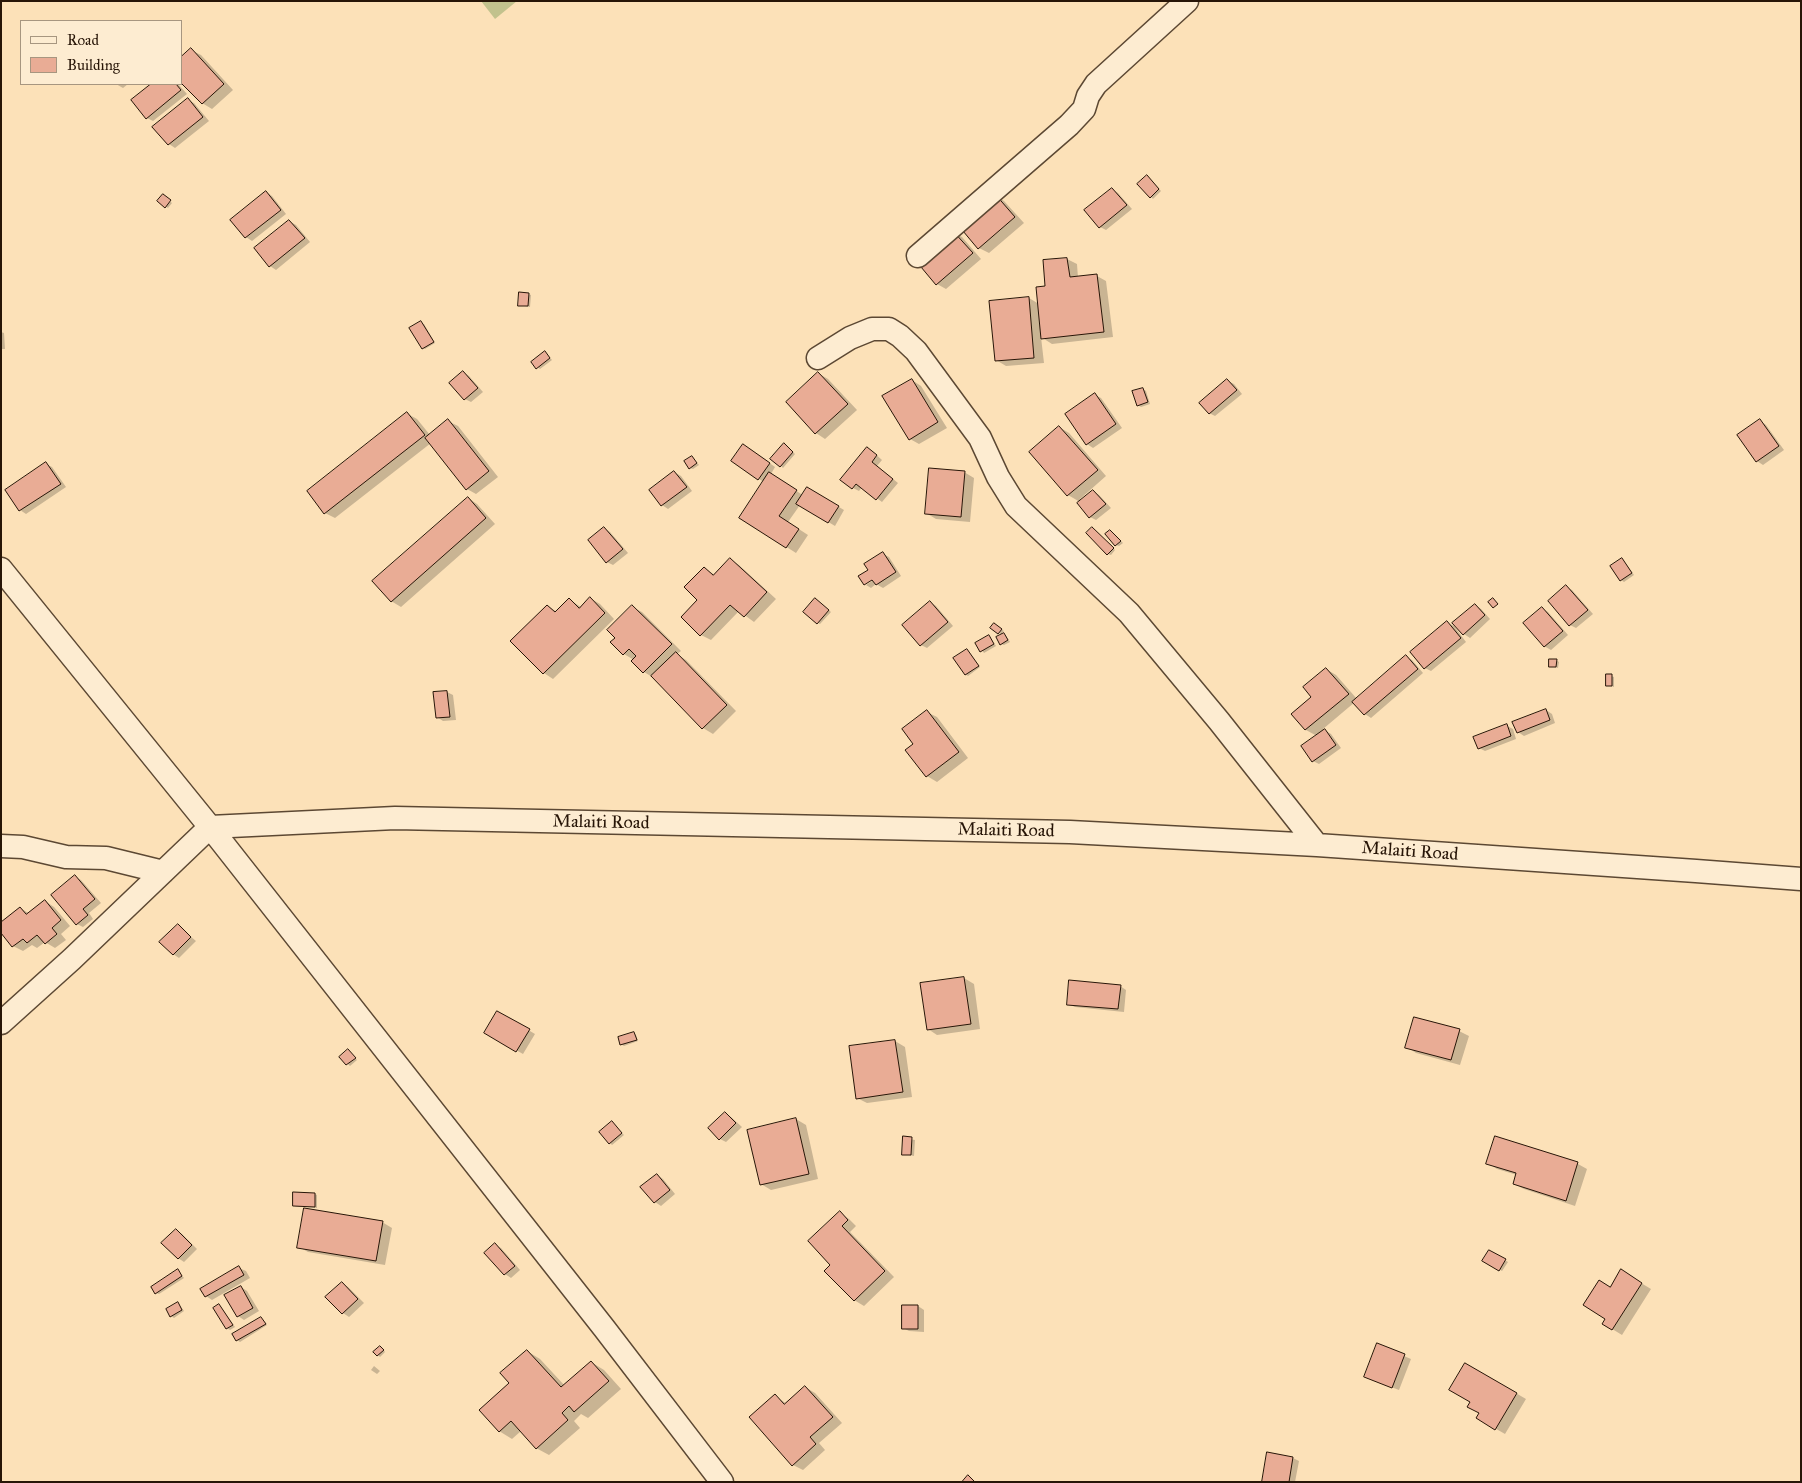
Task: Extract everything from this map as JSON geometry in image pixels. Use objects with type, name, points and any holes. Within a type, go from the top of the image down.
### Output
[{"type":"street","points":[[918,256],[1069,125],[1084,109],[1088,96],[1096,84],[1187,1]]},
{"type":"street","points":[[818,358],[850,338],[872,329],[889,329],[900,336],[916,351],[980,438],[998,478],[1016,506],[1129,612],[1219,721],[1317,846]]},
{"type":"street","points":[[1,569],[210,828],[604,1328],[722,1482]]},
{"type":"street","name":"Malaiti Road","points":[[210,828],[395,818],[1070,832],[1317,846],[1801,879]]},
{"type":"street","points":[[1,1023],[72,959],[210,828]]},
{"type":"street","points":[[1,846],[23,847],[66,857],[106,858],[163,872]]},
{"type":"green space","points":[[481,1],[517,1],[495,19]]},
{"type":"building","points":[[191,48],[224,84],[202,104],[182,84],[182,56]]},
{"type":"building","points":[[150,85],[177,85],[181,90],[146,119],[131,100]]},
{"type":"building","points":[[188,98],[203,117],[168,145],[152,127]]},
{"type":"building","points":[[1147,175],[1159,189],[1150,198],[1137,184]]},
{"type":"building","points":[[1112,188],[1127,205],[1099,228],[1084,210]]},
{"type":"building","points":[[266,191],[281,210],[245,238],[230,220]]},
{"type":"building","points":[[163,194],[171,200],[165,208],[157,201]]},
{"type":"building","points":[[995,194],[1015,217],[978,249],[958,225]]},
{"type":"building","points":[[289,220],[305,238],[269,267],[254,248]]},
{"type":"building","points":[[952,230],[973,253],[936,285],[916,261]]},
{"type":"building","points":[[1067,258],[1070,277],[1097,274],[1104,332],[1041,339],[1036,287],[1045,286],[1043,260]]},
{"type":"building","points":[[519,292],[529,293],[528,306],[518,306]]},
{"type":"building","points":[[1029,297],[1034,358],[995,361],[989,301]]},
{"type":"building","points":[[421,321],[434,342],[422,349],[409,328]]},
{"type":"building","points":[[545,351],[550,358],[536,369],[531,362]]},
{"type":"building","points":[[463,371],[478,388],[464,400],[449,383]]},
{"type":"building","points":[[818,372],[848,404],[815,434],[786,402]]},
{"type":"building","points":[[912,379],[938,422],[909,440],[882,396]]},
{"type":"building","points":[[1227,379],[1237,390],[1209,414],[1199,403]]},
{"type":"building","points":[[1143,388],[1148,402],[1137,406],[1132,391]]},
{"type":"building","points":[[1095,393],[1116,424],[1086,445],[1065,414]]},
{"type":"building","points":[[407,412],[425,435],[324,514],[307,491]]},
{"type":"building","points":[[448,419],[489,471],[466,490],[425,438]]},
{"type":"building","points":[[1760,419],[1779,446],[1756,462],[1737,435]]},
{"type":"building","points":[[1059,426],[1098,470],[1067,496],[1029,452]]},
{"type":"building","points":[[784,443],[793,452],[780,467],[770,459]]},
{"type":"building","points":[[743,444],[770,463],[758,480],[731,461]]},
{"type":"building","points":[[867,447],[877,455],[872,462],[893,479],[876,500],[856,484],[852,489],[840,480]]},
{"type":"building","points":[[692,456],[697,463],[689,469],[684,461]]},
{"type":"building","points":[[46,462],[61,484],[19,511],[5,490]]},
{"type":"building","points":[[929,468],[965,471],[961,517],[925,514]]},
{"type":"building","points":[[674,471],[687,487],[661,506],[649,490]]},
{"type":"building","points":[[769,472],[797,490],[779,516],[799,529],[786,548],[739,518]]},
{"type":"building","points":[[807,487],[839,506],[828,523],[796,504]]},
{"type":"building","points":[[1093,490],[1106,504],[1089,518],[1077,503]]},
{"type":"building","points":[[468,497],[486,518],[391,602],[372,581]]},
{"type":"building","points":[[604,527],[623,549],[606,563],[588,540]]},
{"type":"building","points":[[1092,527],[1114,548],[1107,555],[1086,533]]},
{"type":"building","points":[[1110,530],[1121,541],[1115,546],[1105,534]]},
{"type":"building","points":[[883,552],[896,572],[876,585],[872,580],[864,585],[858,576],[868,570],[864,564]]},
{"type":"building","points":[[730,558],[767,592],[744,617],[730,605],[700,636],[681,617],[697,600],[684,587],[704,567],[713,575]]},
{"type":"building","points":[[1622,558],[1632,573],[1620,581],[1610,566]]},
{"type":"building","points":[[1566,585],[1588,610],[1569,626],[1548,601]]},
{"type":"building","points":[[590,597],[605,613],[543,674],[510,641],[547,605],[555,612],[569,598],[579,608]]},
{"type":"building","points":[[815,598],[829,610],[817,624],[803,612]]},
{"type":"building","points":[[1493,598],[1498,604],[1493,608],[1488,602]]},
{"type":"building","points":[[930,601],[948,622],[920,646],[902,625]]},
{"type":"building","points":[[1475,604],[1485,615],[1463,635],[1452,623]]},
{"type":"building","points":[[632,605],[672,644],[643,673],[631,661],[636,656],[629,649],[623,655],[610,642],[615,638],[607,630]]},
{"type":"building","points":[[1542,607],[1563,631],[1544,647],[1523,623]]},
{"type":"building","points":[[1447,621],[1461,638],[1424,669],[1410,652]]},
{"type":"building","points":[[994,623],[1002,629],[998,634],[990,628]]},
{"type":"building","points":[[1004,633],[1008,640],[1000,645],[996,637]]},
{"type":"building","points":[[989,635],[994,644],[980,652],[975,643]]},
{"type":"building","points":[[967,649],[979,666],[965,675],[953,658]]},
{"type":"building","points":[[676,652],[727,705],[702,729],[651,676]]},
{"type":"building","points":[[1406,655],[1418,669],[1364,715],[1352,702]]},
{"type":"building","points":[[1549,659],[1557,659],[1556,667],[1549,667]]},
{"type":"building","points":[[1326,668],[1349,694],[1305,730],[1291,714],[1311,697],[1303,687]]},
{"type":"building","points":[[1606,674],[1612,674],[1612,686],[1606,686]]},
{"type":"building","points":[[447,691],[450,717],[436,718],[433,692]]},
{"type":"building","points":[[1546,709],[1550,720],[1517,733],[1512,722]]},
{"type":"building","points":[[927,710],[959,752],[926,777],[905,750],[913,744],[902,729]]},
{"type":"building","points":[[1507,724],[1511,736],[1478,749],[1473,737]]},
{"type":"building","points":[[1325,729],[1336,745],[1312,762],[1301,746]]},
{"type":"building","points":[[75,875],[95,899],[83,909],[88,915],[76,925],[51,895]]},
{"type":"building","points":[[45,900],[61,920],[52,928],[57,934],[45,944],[37,935],[27,943],[23,939],[12,947],[1,933],[1,922],[20,907],[26,914]]},
{"type":"building","points":[[178,924],[191,937],[173,955],[159,942]]},
{"type":"building","points":[[964,977],[971,1024],[927,1030],[920,983]]},
{"type":"building","points":[[1069,980],[1121,985],[1118,1009],[1067,1005]]},
{"type":"building","points":[[497,1011],[530,1029],[516,1052],[484,1033]]},
{"type":"building","points":[[1414,1017],[1460,1029],[1451,1060],[1405,1048]]},
{"type":"building","points":[[634,1032],[637,1040],[620,1045],[618,1037]]},
{"type":"building","points":[[895,1040],[903,1092],[856,1099],[849,1046]]},
{"type":"building","points":[[348,1049],[356,1058],[346,1065],[339,1057]]},
{"type":"building","points":[[725,1112],[736,1123],[719,1140],[708,1128]]},
{"type":"building","points":[[796,1118],[809,1174],[760,1185],[747,1130]]},
{"type":"building","points":[[612,1121],[622,1133],[609,1144],[599,1132]]},
{"type":"building","points":[[903,1136],[912,1137],[911,1155],[902,1155]]},
{"type":"building","points":[[1495,1136],[1578,1162],[1566,1201],[1513,1184],[1516,1173],[1486,1164]]},
{"type":"building","points":[[657,1174],[670,1190],[654,1203],[640,1187]]},
{"type":"building","points":[[293,1192],[315,1193],[315,1207],[293,1206]]},
{"type":"building","points":[[304,1208],[383,1221],[376,1261],[297,1248]]},
{"type":"building","points":[[840,1211],[848,1220],[842,1226],[885,1271],[854,1301],[824,1271],[830,1265],[808,1241]]},
{"type":"building","points":[[176,1229],[192,1245],[178,1259],[161,1243]]},
{"type":"building","points":[[495,1243],[515,1266],[504,1275],[484,1253]]},
{"type":"building","points":[[1489,1250],[1506,1259],[1499,1271],[1482,1261]]},
{"type":"building","points":[[239,1266],[244,1275],[205,1297],[200,1289]]},
{"type":"building","points":[[178,1269],[182,1276],[155,1294],[151,1287]]},
{"type":"building","points":[[1621,1269],[1642,1283],[1612,1330],[1602,1324],[1605,1319],[1583,1305],[1599,1280],[1610,1287]]},
{"type":"building","points":[[342,1282],[358,1299],[342,1314],[325,1297]]},
{"type":"building","points":[[241,1286],[253,1308],[237,1317],[224,1295]]},
{"type":"building","points":[[178,1302],[182,1310],[170,1317],[166,1309]]},
{"type":"building","points":[[219,1304],[233,1325],[226,1329],[213,1308]]},
{"type":"building","points":[[902,1305],[918,1305],[918,1329],[902,1329]]},
{"type":"building","points":[[261,1317],[266,1324],[236,1341],[232,1334]]},
{"type":"building","points":[[1377,1343],[1405,1354],[1392,1388],[1364,1377]]},
{"type":"building","points":[[380,1346],[384,1350],[377,1356],[373,1352]]},
{"type":"building","points":[[527,1350],[561,1387],[591,1361],[609,1381],[574,1412],[569,1406],[562,1413],[568,1420],[536,1449],[511,1421],[499,1432],[479,1410],[509,1383],[500,1373]]},
{"type":"building","points":[[1465,1363],[1517,1393],[1495,1430],[1476,1418],[1479,1413],[1467,1407],[1470,1402],[1449,1390]]},
{"type":"building","points":[[805,1386],[833,1417],[810,1437],[816,1444],[792,1466],[749,1417],[775,1394],[784,1404]]},
{"type":"building","points":[[1267,1452],[1293,1457],[1289,1482],[1262,1482]]},
{"type":"building","points":[[968,1475],[975,1482],[962,1482]]}]
